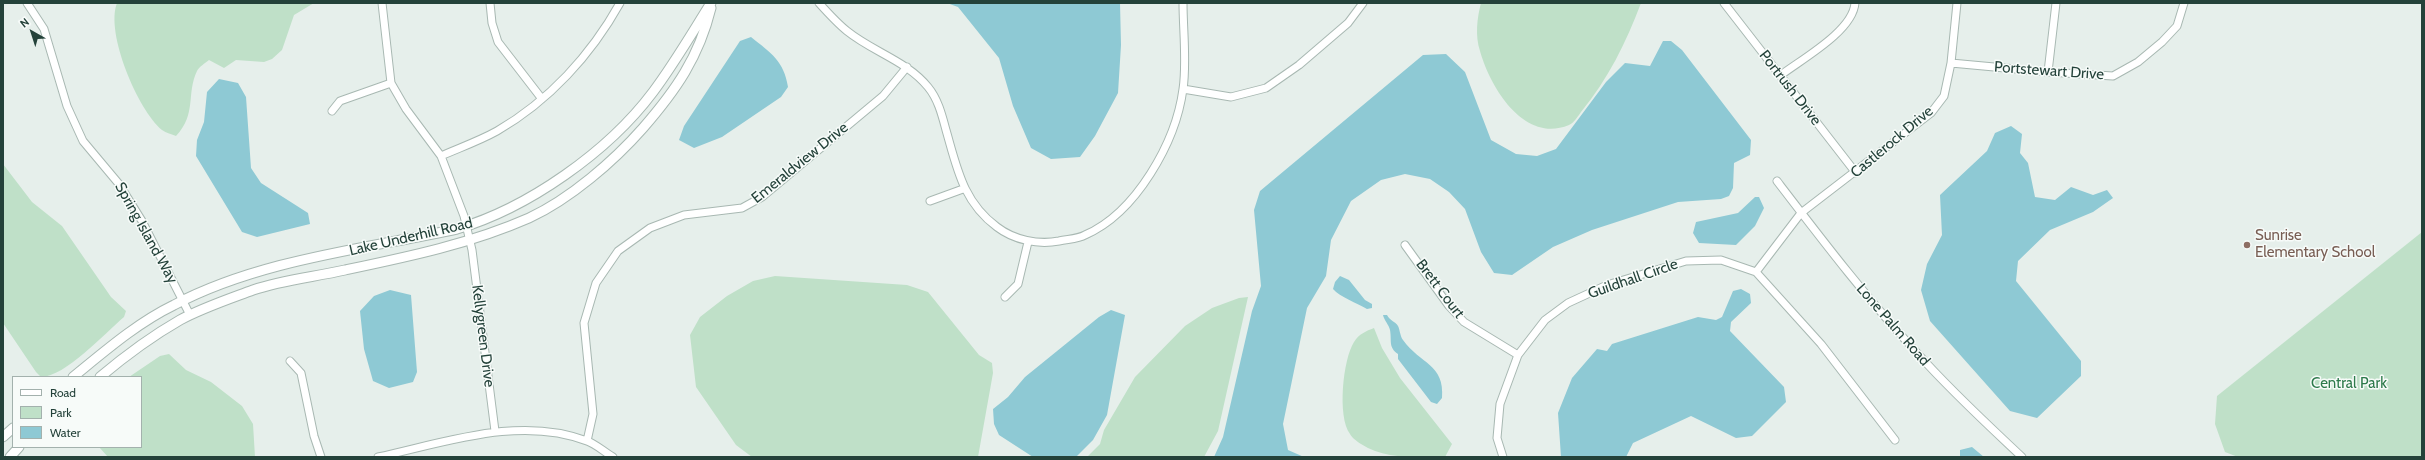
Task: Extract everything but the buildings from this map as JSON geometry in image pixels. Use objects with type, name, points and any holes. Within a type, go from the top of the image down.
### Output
[{"type":"street","name":"Spring Island Way","points":[[27,3],[44,29],[67,106],[83,141],[119,184],[142,221],[190,315]]},
{"type":"street","points":[[332,111],[340,101],[391,83],[382,3]]},
{"type":"street","points":[[490,3],[492,23],[498,42],[542,99]]},
{"type":"street","points":[[441,156],[497,131],[542,99],[574,68],[602,36],[620,3]]},
{"type":"street","name":"Lake Underhill Road","points":[[74,376],[150,318],[183,300],[219,284],[273,267],[466,226],[522,201],[555,181],[622,127],[652,93],[711,3]]},
{"type":"street","name":"Lake Underhill Road","points":[[101,376],[153,337],[190,315],[255,290],[470,241],[537,213],[595,174],[630,143],[657,113],[686,73],[704,36],[711,3]]},
{"type":"street","points":[[819,3],[848,32],[907,66],[929,88],[941,110],[963,189],[979,211],[998,228],[1028,242],[1053,242],[1084,236],[1100,228],[1115,215],[1150,175],[1165,147],[1184,89],[1183,3]]},
{"type":"street","points":[[1184,89],[1231,97],[1266,88],[1299,65],[1348,23],[1363,3]]},
{"type":"street","name":"Portrush Drive","points":[[1724,3],[1856,173]]},
{"type":"street","points":[[1781,75],[1842,29],[1854,12],[1854,3]]},
{"type":"street","name":"Castlerock Drive","points":[[1801,213],[1856,173],[1931,113],[1944,96],[1951,63],[1957,3]]},
{"type":"street","points":[[2048,72],[2056,3]]},
{"type":"street","name":"Portstewart Drive","points":[[1951,63],[2048,72],[2113,76],[2138,62],[2162,42],[2177,26],[2184,3]]},
{"type":"street","name":"Emeraldview Drive","points":[[587,441],[593,414],[584,323],[596,283],[618,251],[650,228],[684,215],[742,208],[762,197],[883,96],[907,66]]},
{"type":"street","name":"Kellygreen Drive","points":[[391,83],[406,109],[441,156],[466,226],[470,241],[495,431]]},
{"type":"street","name":"Lone Palm Road","points":[[1777,181],[1871,301],[1958,396],[2022,457]]},
{"type":"street","points":[[930,201],[963,189]]},
{"type":"street","points":[[1756,272],[1801,213]]},
{"type":"street","points":[[1005,297],[1018,284],[1028,242]]},
{"type":"street","name":"Brett Court","points":[[1405,245],[1449,306],[1464,322],[1518,354]]},
{"type":"street","name":"Guildhall Circle","points":[[1502,457],[1497,438],[1500,404],[1518,354],[1544,320],[1568,303],[1607,284],[1686,261],[1721,260],[1756,272],[1821,344],[1895,440]]},
{"type":"street","points":[[290,361],[301,373],[314,436],[321,457]]},
{"type":"street","points":[[3,437],[12,429]]},
{"type":"street","points":[[378,457],[495,431],[552,433],[587,441],[612,457]]},
{"type":"street","points":[[10,457],[18,448]]},
{"type":"green space","points":[[117,3],[314,3],[294,15],[282,50],[272,59],[264,62],[236,60],[224,68],[209,60],[201,67],[197,71],[194,79],[187,120],[176,136],[162,130],[153,120],[143,106],[134,89],[126,70],[116,33],[115,16]]},
{"type":"green space","points":[[1481,3],[1641,3],[1616,60],[1600,87],[1571,124],[1553,129],[1538,127],[1511,109],[1492,80],[1485,65],[1477,39],[1478,15]]},
{"type":"green space","points":[[3,164],[32,202],[62,226],[111,297],[126,311],[124,317],[73,362],[61,370],[46,376],[40,376],[36,372],[3,323]]},
{"type":"green space","name":"Central Park","points":[[2422,232],[2422,457],[2238,457],[2225,452],[2215,424],[2217,396]]},
{"type":"green space","points":[[775,276],[907,285],[928,292],[979,355],[992,363],[993,373],[978,457],[752,457],[736,445],[696,387],[690,335],[700,317],[727,296],[753,281]]},
{"type":"green space","points":[[1248,297],[1218,431],[1204,457],[1087,457],[1100,444],[1104,430],[1135,377],[1185,326],[1212,308],[1239,298]]},
{"type":"green space","points":[[1374,328],[1382,348],[1400,378],[1452,444],[1445,457],[1412,457],[1381,453],[1361,444],[1350,434],[1346,426],[1344,415],[1344,374],[1350,350],[1354,342],[1363,333]]},
{"type":"green space","points":[[169,354],[186,370],[211,382],[242,406],[253,424],[255,457],[108,457],[100,448],[142,448],[142,376],[130,376],[160,356]]},
{"type":"water","points":[[947,3],[1120,3],[1121,45],[1118,93],[1095,136],[1080,157],[1051,159],[1031,148],[1013,106],[999,58],[958,7]]},
{"type":"water","points":[[751,37],[776,58],[783,70],[788,87],[781,97],[722,137],[694,148],[679,140],[684,126],[740,41]]},
{"type":"water","points":[[1663,41],[1671,41],[1682,50],[1751,140],[1750,155],[1734,163],[1733,188],[1729,196],[1721,199],[1678,202],[1592,230],[1553,247],[1512,275],[1494,273],[1481,252],[1465,209],[1449,192],[1430,179],[1405,174],[1381,180],[1351,201],[1331,240],[1326,276],[1307,308],[1283,424],[1288,450],[1304,457],[1214,457],[1223,437],[1252,311],[1261,286],[1254,210],[1260,191],[1423,55],[1446,54],[1465,72],[1491,140],[1516,154],[1537,156],[1556,149],[1606,82],[1625,63],[1650,66]]},
{"type":"water","points":[[219,79],[238,83],[246,97],[251,168],[261,183],[308,213],[310,224],[257,237],[242,232],[196,156],[197,140],[204,122],[207,92]]},
{"type":"water","points":[[2011,126],[2022,134],[2020,153],[2028,163],[2035,197],[2055,200],[2071,187],[2093,195],[2107,190],[2113,198],[2093,212],[2050,230],[2018,261],[2016,281],[2081,361],[2081,376],[2037,418],[2010,411],[1930,321],[1921,290],[1927,264],[1942,235],[1940,195],[1987,151],[1995,133]]},
{"type":"water","points":[[1755,197],[1759,197],[1764,208],[1755,226],[1736,245],[1699,243],[1693,233],[1696,222],[1738,213]]},
{"type":"water","points":[[1340,276],[1349,280],[1365,300],[1372,304],[1372,308],[1367,309],[1344,297],[1333,289],[1335,282]]},
{"type":"water","points":[[1741,289],[1750,294],[1751,303],[1731,322],[1730,331],[1784,387],[1786,402],[1752,436],[1736,438],[1691,416],[1633,443],[1626,457],[1561,457],[1558,413],[1572,378],[1597,349],[1607,351],[1612,344],[1698,317],[1716,320],[1722,317],[1733,291]]},
{"type":"water","points":[[390,290],[411,295],[417,372],[413,382],[389,388],[373,381],[364,349],[360,311],[374,296]]},
{"type":"water","points":[[1111,310],[1125,315],[1107,415],[1093,440],[1076,457],[1033,457],[999,435],[994,424],[993,409],[1008,397],[1025,377],[1099,317]]},
{"type":"water","points":[[1383,315],[1387,315],[1397,324],[1403,340],[1430,365],[1440,378],[1442,398],[1437,404],[1431,402],[1398,359],[1398,354],[1393,349],[1391,344],[1389,326]]},
{"type":"water","points":[[1972,447],[1984,457],[1960,457],[1960,450]]},
{"type":"place","name":"Sunrise Elementary School","points":[[2247,245]]}]
